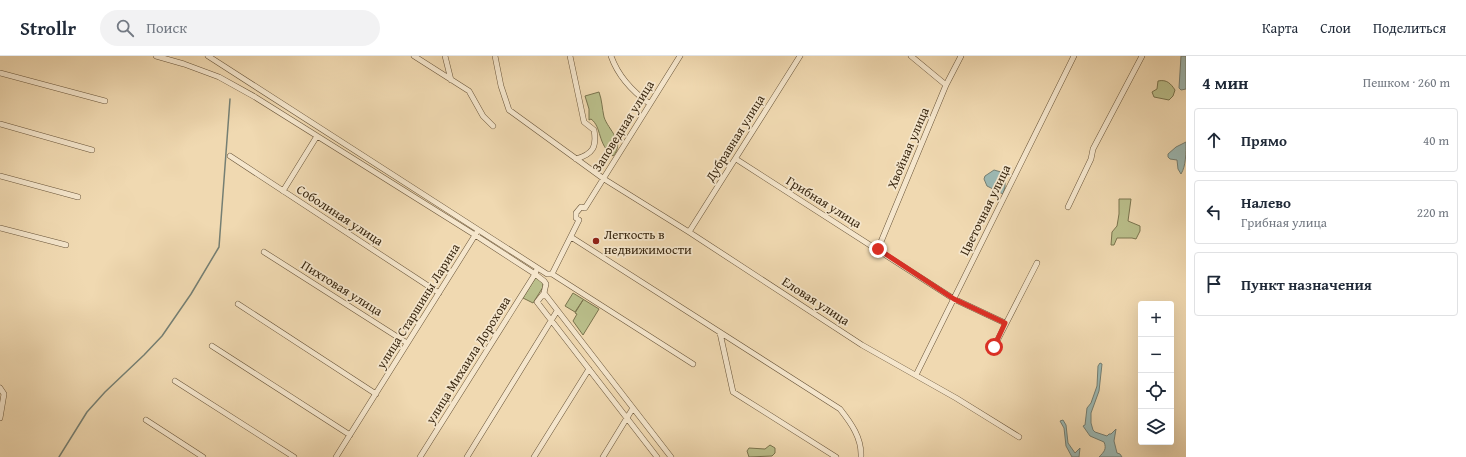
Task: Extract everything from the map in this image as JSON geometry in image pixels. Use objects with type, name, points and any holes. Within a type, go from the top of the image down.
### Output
[{"type":"street","points":[[156,56],[184,64],[219,77],[237,87],[475,235],[544,281],[546,284],[544,292],[538,302],[657,457]]},
{"type":"street","points":[[208,56],[538,269],[547,274],[552,274],[694,364]]},
{"type":"street","points":[[414,56],[469,91],[483,116],[493,126]]},
{"type":"street","points":[[445,56],[451,80]]},
{"type":"street","name":"Еловая улица","points":[[495,56],[501,86],[509,110],[576,159],[604,179],[689,232],[862,345],[916,375],[1019,437]]},
{"type":"street","points":[[570,56],[584,122],[594,130],[596,139],[592,151],[588,156],[576,159]]},
{"type":"street","name":"Заповедная улица","points":[[571,237],[579,220],[576,218],[576,213],[581,207],[586,208],[680,56]]},
{"type":"street","name":"Дубравная улица","points":[[689,232],[800,56]]},
{"type":"street","points":[[911,56],[946,85]]},
{"type":"street","name":"Хвойная улица","points":[[878,249],[946,85],[961,56]]},
{"type":"street","name":"Цветочная улица","points":[[916,375],[1074,56]]},
{"type":"street","points":[[1068,207],[1090,159],[1093,149],[1142,56]]},
{"type":"street","points":[[612,57],[627,84],[637,95],[650,104]]},
{"type":"street","points":[[0,73],[105,101]]},
{"type":"street","points":[[237,87],[243,79]]},
{"type":"street","points":[[0,124],[92,150]]},
{"type":"street","points":[[283,191],[318,136]]},
{"type":"street","name":"Соболиная улица","points":[[230,156],[439,293]]},
{"type":"street","name":"Грибная улица","points":[[736,159],[954,299],[1005,323]]},
{"type":"street","points":[[0,176],[78,197]]},
{"type":"street","points":[[0,228],[66,245]]},
{"type":"street","name":"улица Старшины Ларина","points":[[336,457],[478,230]]},
{"type":"street","points":[[552,274],[571,237],[840,408],[855,429],[862,452],[862,457]]},
{"type":"street","name":"Пихтовая улица","points":[[264,252],[407,343]]},
{"type":"street","points":[[994,347],[1037,263]]},
{"type":"street","name":"улица Михаила Дорохова","points":[[420,457],[538,269]]},
{"type":"street","points":[[544,292],[671,457]]},
{"type":"street","points":[[238,304],[376,394]]},
{"type":"street","points":[[467,457],[558,310]]},
{"type":"street","points":[[720,333],[733,392],[836,457]]},
{"type":"street","points":[[212,346],[350,435]]},
{"type":"street","points":[[534,457],[589,369]]},
{"type":"street","points":[[175,381],[294,457]]},
{"type":"street","points":[[0,388],[4,394],[0,418]]},
{"type":"street","points":[[603,457],[633,408]]},
{"type":"street","points":[[146,420],[203,457]]},
{"type":"green space","points":[[1158,81],[1166,81],[1175,90],[1173,96],[1169,100],[1154,97],[1152,92],[1157,89]]},
{"type":"green space","points":[[599,92],[604,117],[617,141],[617,151],[613,156],[604,146],[597,126],[591,119],[589,120],[589,109],[585,96]]},
{"type":"green space","points":[[1119,199],[1131,199],[1128,221],[1140,226],[1140,231],[1136,239],[1117,238],[1114,245],[1111,245],[1112,232],[1117,226]]},
{"type":"green space","points":[[536,278],[543,282],[543,287],[533,303],[523,298]]},
{"type":"green space","points":[[573,293],[599,309],[583,335],[573,321],[577,314],[575,313],[583,300],[575,312],[565,306]]},
{"type":"green space","points":[[770,445],[775,448],[775,453],[772,456],[749,457],[747,451],[749,448],[765,449]]},
{"type":"water","points":[[1181,56],[1186,56],[1186,89],[1181,90],[1179,88]]},
{"type":"water","points":[[1186,142],[1185,163],[1181,174],[1178,169],[1177,160],[1170,159],[1168,154],[1176,147]]},
{"type":"water","points":[[994,170],[1005,174],[1005,187],[1003,194],[987,186],[984,179],[985,176]]},
{"type":"water","points":[[1100,363],[1102,364],[1099,391],[1091,413],[1091,423],[1095,432],[1107,436],[1116,429],[1114,441],[1117,453],[1122,457],[1099,457],[1105,447],[1104,442],[1090,436],[1083,426],[1085,425],[1087,408],[1091,403],[1097,386],[1098,366]]},
{"type":"water","points":[[1063,420],[1066,425],[1068,443],[1075,453],[1080,448],[1079,457],[1072,457],[1066,446],[1064,428],[1060,421]]},
{"type":"waterway","points":[[59,457],[87,412],[105,392],[162,336],[191,294],[219,247],[230,99]]},
{"type":"place","name":"Легкость в недвижимости","points":[[596,241]]},
{"type":"route","points":[[878,249],[954,299],[1005,323],[994,347]]}]
